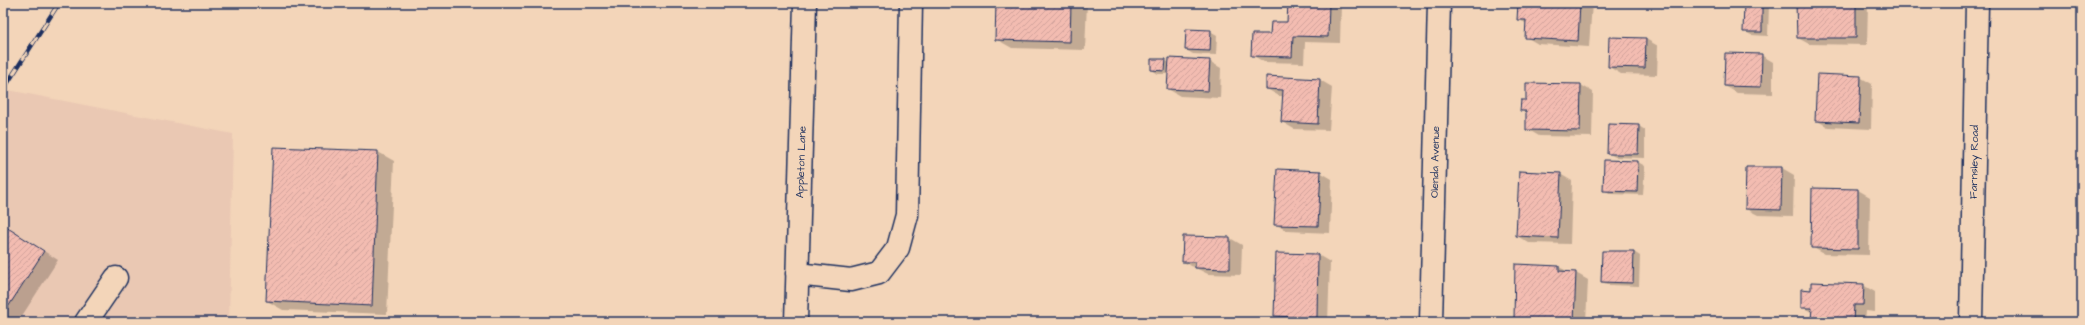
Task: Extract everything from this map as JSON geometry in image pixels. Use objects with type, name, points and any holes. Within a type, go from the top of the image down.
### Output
[{"type":"street","name":"Appleton Lane","points":[[796,322],[805,3]]},
{"type":"street","points":[[797,274],[851,280],[879,272],[898,248],[907,215],[911,3]]},
{"type":"street","name":"Olenda Avenue","points":[[1430,322],[1439,3]]},
{"type":"street","name":"Farnsley Road","points":[[1971,322],[1977,3]]},
{"type":"street","points":[[86,322],[116,278]]},
{"type":"shaded area","points":[[3,89],[233,134],[229,322],[3,322]]},
{"type":"building","points":[[996,3],[1071,3],[1070,42],[995,40]]},
{"type":"building","points":[[1288,3],[1329,3],[1328,37],[1293,36],[1292,57],[1251,56],[1252,34],[1270,34],[1271,22],[1287,22]]},
{"type":"building","points":[[1518,3],[1580,3],[1578,41],[1525,38],[1526,20],[1517,20]]},
{"type":"building","points":[[1744,3],[1762,3],[1762,32],[1743,32]]},
{"type":"building","points":[[1796,3],[1856,3],[1856,38],[1797,38]]},
{"type":"building","points":[[1186,29],[1211,30],[1210,51],[1185,50]]},
{"type":"building","points":[[1609,37],[1646,38],[1645,68],[1608,67]]},
{"type":"building","points":[[1725,53],[1762,54],[1761,87],[1724,86]]},
{"type":"building","points":[[1169,58],[1210,60],[1208,91],[1167,89]]},
{"type":"building","points":[[1151,59],[1166,59],[1165,71],[1151,70]]},
{"type":"building","points":[[1817,74],[1861,76],[1859,123],[1815,121]]},
{"type":"building","points":[[1266,76],[1320,79],[1318,124],[1281,122],[1283,90],[1266,89]]},
{"type":"building","points":[[1526,83],[1581,84],[1580,131],[1526,130],[1526,111],[1520,111],[1521,100],[1526,100]]},
{"type":"building","points":[[1608,124],[1639,125],[1638,154],[1607,154]]},
{"type":"building","points":[[273,147],[378,151],[372,306],[266,301]]},
{"type":"building","points":[[1604,160],[1638,161],[1637,192],[1603,191]]},
{"type":"building","points":[[1746,167],[1782,167],[1781,210],[1745,209]]},
{"type":"building","points":[[1277,169],[1321,171],[1318,226],[1274,225]]},
{"type":"building","points":[[1519,171],[1561,173],[1558,238],[1516,236]]},
{"type":"building","points":[[1812,188],[1858,189],[1858,249],[1811,248]]},
{"type":"building","points":[[3,225],[44,251],[3,315]]},
{"type":"building","points":[[1183,236],[1230,237],[1230,269],[1195,268],[1195,262],[1182,262]]},
{"type":"building","points":[[1602,251],[1634,251],[1633,283],[1601,282]]},
{"type":"building","points":[[1276,253],[1318,254],[1317,318],[1274,316]]},
{"type":"building","points":[[1515,264],[1559,266],[1559,271],[1576,272],[1574,322],[1514,320]]},
{"type":"building","points":[[1811,282],[1864,284],[1863,305],[1854,305],[1853,322],[1811,320],[1812,308],[1801,308],[1801,289],[1811,290]]},
{"type":"railway","points":[[3,90],[59,3]]}]
